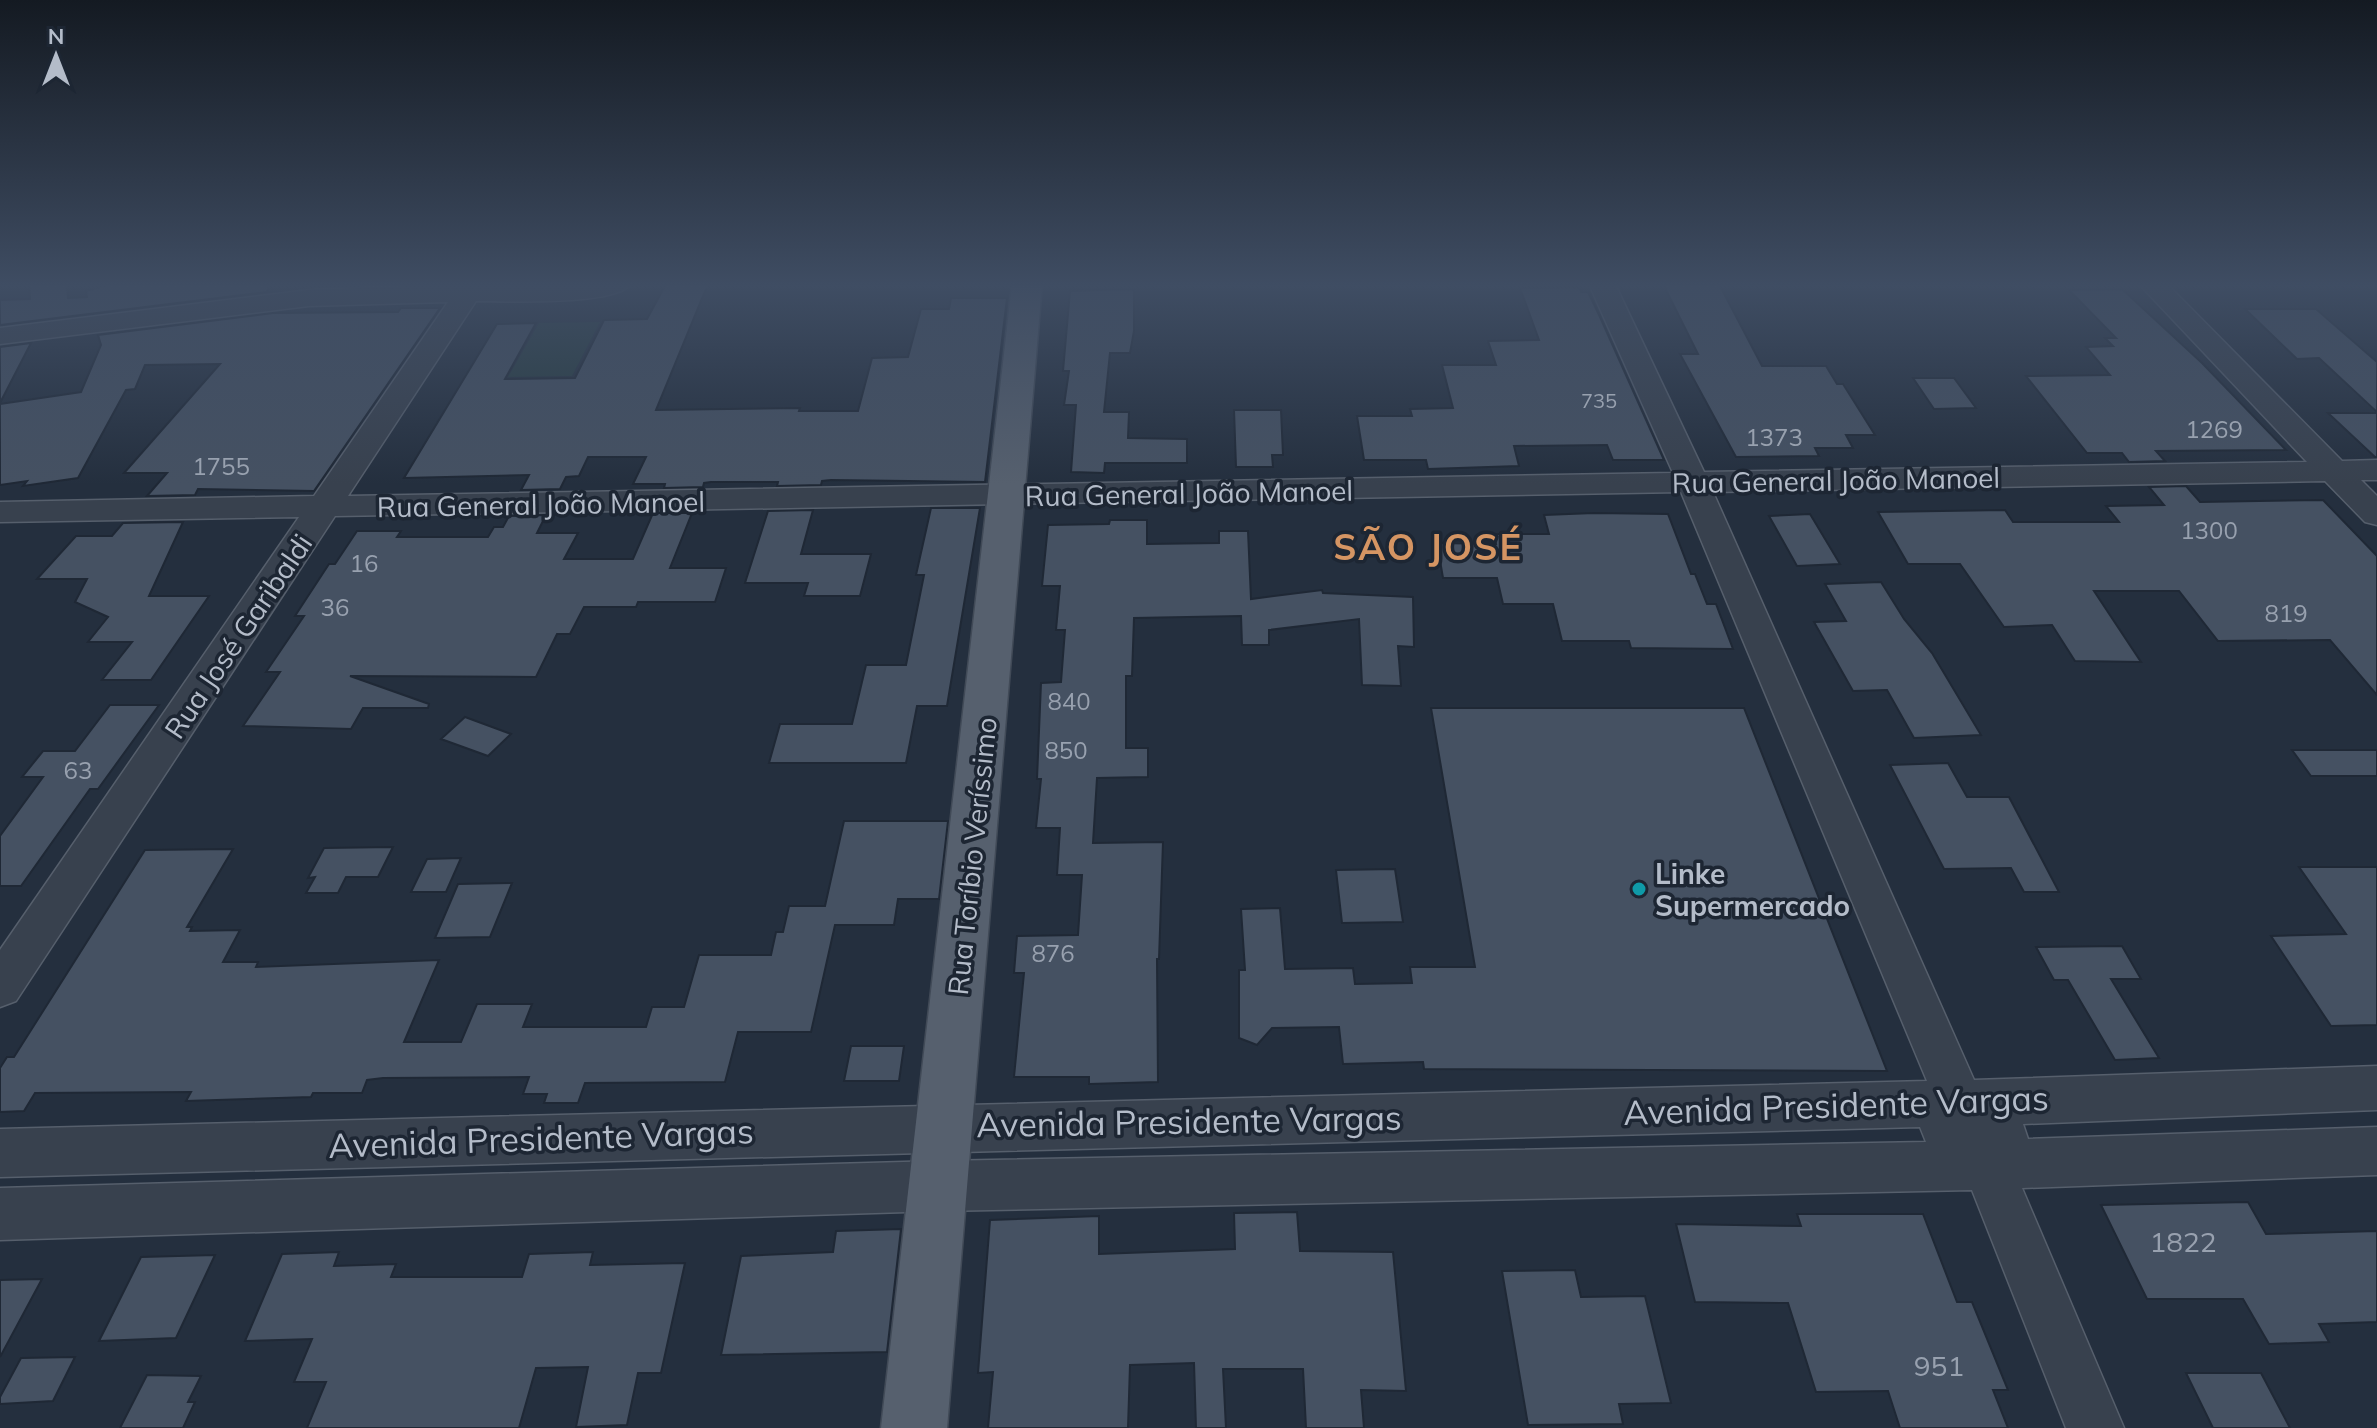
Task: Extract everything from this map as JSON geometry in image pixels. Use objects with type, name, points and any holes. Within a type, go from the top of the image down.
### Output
[{"type":"main road","name":"Rua Toríbio Veríssimo","points":[[914,1428],[1021,351]]},
{"type":"street","name":"Rua José Garibaldi","points":[[0,987],[431,351]]},
{"type":"street","points":[[1633,351],[1693,482],[1960,1103],[1948,1109],[1945,1115],[1948,1138],[1969,1158],[1987,1165],[2095,1428]]},
{"type":"street","points":[[2217,351],[2377,515]]},
{"type":"street","name":"Rua General João Manoel","points":[[0,512],[1008,497],[2377,470]]},
{"type":"street","name":"Avenida Presidente Vargas","points":[[0,1153],[1960,1103],[2377,1088]]},
{"type":"street","name":"Avenida Presidente Vargas","points":[[0,1214],[939,1186],[1987,1165],[2377,1151]]},
{"type":"green space","points":[[523,351],[585,351],[572,376],[508,377]]},
{"type":"building","points":[[0,351],[27,351],[0,403]]},
{"type":"building","points":[[99,351],[411,351],[314,491],[198,489],[195,495],[147,496],[167,473],[124,473],[220,364],[145,365],[135,389],[126,390],[78,478],[23,486],[27,481],[0,485],[0,404],[81,392]]},
{"type":"building","points":[[481,351],[521,351],[505,379],[575,378],[589,351],[680,351],[656,410],[800,408],[799,411],[858,411],[872,358],[908,357],[910,351],[1001,351],[985,482],[831,480],[822,481],[821,485],[777,486],[778,482],[711,482],[704,483],[703,487],[664,488],[665,484],[633,484],[646,457],[588,457],[579,476],[566,477],[560,489],[521,490],[529,475],[404,478]]},
{"type":"building","points":[[1065,351],[1130,351],[1110,353],[1104,412],[1129,412],[1128,438],[1187,439],[1187,463],[1105,463],[1104,473],[1071,472],[1076,405],[1064,405],[1069,371],[1063,371]]},
{"type":"building","points":[[1491,351],[1615,351],[1664,460],[1613,460],[1607,445],[1514,446],[1519,466],[1428,469],[1426,460],[1364,460],[1357,416],[1412,416],[1410,409],[1453,408],[1442,365],[1496,365]]},
{"type":"building","points":[[1696,351],[1754,351],[1762,366],[1826,366],[1837,384],[1843,384],[1875,435],[1846,435],[1853,448],[1815,448],[1819,456],[1736,457],[1680,354],[1698,354]]},
{"type":"building","points":[[2089,351],[2189,351],[2286,450],[2156,451],[2165,461],[2129,462],[2122,453],[2087,453],[2026,376],[2110,375]]},
{"type":"building","points":[[2288,351],[2364,351],[2377,362],[2377,412],[2319,358],[2297,359]]},
{"type":"building","points":[[1913,378],[1954,378],[1976,408],[1934,409]]},
{"type":"building","points":[[1234,410],[1281,410],[1283,455],[1272,455],[1273,467],[1236,467]]},
{"type":"building","points":[[2328,413],[2377,413],[2377,457],[2375,457]]},
{"type":"building","points":[[2186,486],[2200,502],[2323,500],[2377,556],[2377,695],[2330,640],[2218,641],[2179,591],[2094,591],[2141,662],[2075,661],[2052,625],[2004,627],[1960,564],[1908,564],[1878,512],[2005,510],[2013,522],[2119,522],[2106,506],[2164,505],[2149,487]]},
{"type":"building","points":[[931,508],[980,508],[947,706],[917,706],[906,763],[769,763],[780,724],[852,724],[866,665],[906,665],[924,575],[916,575]]},
{"type":"building","points":[[813,510],[801,554],[871,554],[860,596],[804,596],[808,583],[745,583],[768,511]]},
{"type":"building","points":[[653,513],[692,513],[670,568],[726,568],[715,602],[638,602],[636,607],[584,607],[570,634],[557,634],[536,677],[350,676],[429,704],[428,708],[363,708],[351,729],[243,726],[280,672],[266,672],[304,616],[295,616],[329,564],[335,564],[357,531],[401,531],[397,537],[488,537],[494,527],[503,527],[509,516],[546,515],[537,533],[578,533],[564,559],[633,559]]},
{"type":"building","points":[[1668,514],[1691,574],[1695,574],[1707,604],[1716,604],[1733,649],[1631,648],[1629,641],[1562,641],[1553,604],[1503,604],[1497,578],[1443,578],[1437,543],[1496,544],[1494,534],[1549,534],[1544,515]]},
{"type":"building","points":[[1810,514],[1840,564],[1797,566],[1769,516]]},
{"type":"building","points":[[1110,520],[1147,520],[1147,544],[1219,543],[1219,531],[1248,531],[1251,599],[1322,590],[1323,593],[1413,597],[1414,647],[1398,646],[1401,686],[1362,685],[1359,619],[1269,630],[1269,645],[1242,645],[1241,616],[1134,618],[1132,676],[1126,676],[1126,748],[1148,748],[1148,777],[1097,778],[1093,843],[1163,842],[1157,959],[1158,1082],[1089,1084],[1089,1077],[1014,1077],[1024,973],[1014,973],[1017,936],[1078,935],[1082,875],[1057,875],[1060,828],[1036,828],[1041,779],[1037,779],[1041,683],[1061,682],[1065,630],[1056,630],[1060,586],[1042,586],[1048,525],[1109,524]]},
{"type":"building","points":[[183,522],[149,596],[209,596],[151,680],[102,680],[132,642],[88,642],[108,617],[75,602],[87,579],[37,579],[76,536],[112,536],[123,523]]},
{"type":"building","points":[[1881,582],[1904,619],[1932,653],[1981,735],[1914,738],[1887,690],[1853,691],[1814,622],[1846,621],[1825,584]]},
{"type":"building","points":[[110,705],[159,705],[98,789],[90,789],[21,886],[0,886],[0,836],[43,777],[22,777],[43,751],[75,751]]},
{"type":"building","name":"Linke Supermercado","points":[[1431,708],[1744,708],[1887,1071],[1424,1069],[1423,1062],[1343,1064],[1339,1027],[1272,1028],[1257,1045],[1239,1038],[1239,970],[1245,970],[1241,909],[1280,908],[1285,969],[1353,968],[1355,984],[1412,983],[1410,967],[1475,967]]},
{"type":"building","points":[[465,717],[511,734],[488,756],[441,739]]},
{"type":"building","points":[[2292,750],[2377,750],[2377,776],[2311,776]]},
{"type":"building","points":[[1948,763],[1967,797],[2009,797],[2059,892],[2024,892],[2011,868],[1944,869],[1890,765]]},
{"type":"building","points":[[844,821],[948,821],[939,899],[898,899],[894,925],[835,925],[811,1032],[738,1032],[725,1082],[585,1083],[578,1103],[544,1103],[547,1094],[523,1094],[529,1077],[383,1078],[367,1080],[362,1093],[313,1093],[311,1097],[186,1101],[191,1092],[35,1093],[24,1111],[0,1112],[0,1068],[7,1057],[14,1057],[145,850],[233,849],[187,927],[192,927],[190,931],[240,930],[223,962],[258,962],[256,967],[439,960],[404,1042],[461,1042],[477,1004],[532,1004],[523,1027],[646,1027],[652,1007],[684,1007],[699,955],[771,955],[776,932],[783,932],[789,906],[825,906]]},
{"type":"building","points":[[393,847],[378,877],[346,877],[338,893],[306,893],[315,877],[308,878],[324,848]]},
{"type":"building","points":[[461,858],[446,892],[411,892],[427,859]]},
{"type":"building","points":[[2299,867],[2377,867],[2377,1025],[2331,1026],[2271,936],[2346,934]]},
{"type":"building","points":[[1395,869],[1403,922],[1342,923],[1336,870]]},
{"type":"building","points":[[512,883],[490,937],[435,938],[458,884]]},
{"type":"building","points":[[2122,946],[2141,979],[2111,979],[2159,1058],[2115,1060],[2068,980],[2054,980],[2036,947]]},
{"type":"building","points":[[851,1046],[904,1046],[899,1081],[844,1081]]},
{"type":"building","points":[[2248,1202],[2266,1234],[2377,1231],[2377,1322],[2319,1324],[2329,1342],[2269,1344],[2243,1299],[2147,1299],[2101,1205]]},
{"type":"building","points":[[1297,1212],[1300,1251],[1393,1252],[1406,1391],[1361,1390],[1364,1428],[1306,1428],[1303,1369],[1223,1369],[1226,1428],[1196,1428],[1194,1363],[1130,1365],[1128,1428],[988,1428],[993,1372],[978,1373],[990,1220],[1099,1216],[1099,1254],[1235,1249],[1234,1213]]},
{"type":"building","points":[[1797,1214],[1923,1214],[1957,1302],[1972,1302],[2008,1390],[1993,1390],[2008,1428],[1900,1428],[1888,1391],[1816,1392],[1788,1303],[1695,1302],[1676,1224],[1801,1226]]},
{"type":"building","points":[[901,1229],[887,1352],[721,1355],[741,1256],[833,1252],[836,1231]]},
{"type":"building","points":[[339,1252],[334,1266],[396,1264],[391,1277],[522,1277],[529,1254],[593,1252],[590,1265],[685,1263],[661,1373],[638,1373],[627,1425],[576,1427],[588,1367],[536,1368],[519,1428],[307,1428],[326,1382],[294,1382],[312,1339],[245,1341],[282,1254]]},
{"type":"building","points":[[215,1255],[176,1338],[99,1341],[141,1257]]},
{"type":"building","points":[[1575,1270],[1581,1297],[1645,1296],[1671,1403],[1619,1404],[1623,1424],[1528,1425],[1502,1271]]},
{"type":"building","points":[[42,1279],[0,1357],[0,1280]]},
{"type":"building","points":[[75,1357],[53,1401],[0,1404],[0,1397],[21,1358]]},
{"type":"building","points":[[2186,1373],[2261,1373],[2290,1428],[2213,1428]]},
{"type":"building","points":[[147,1375],[201,1376],[188,1402],[195,1402],[183,1428],[120,1428]]},
{"type":"place","name":"Linke Supermercado","points":[[1639,889]]},
{"type":"district","name":"SÃO JOSÉ","points":[[1428,546]]}]
